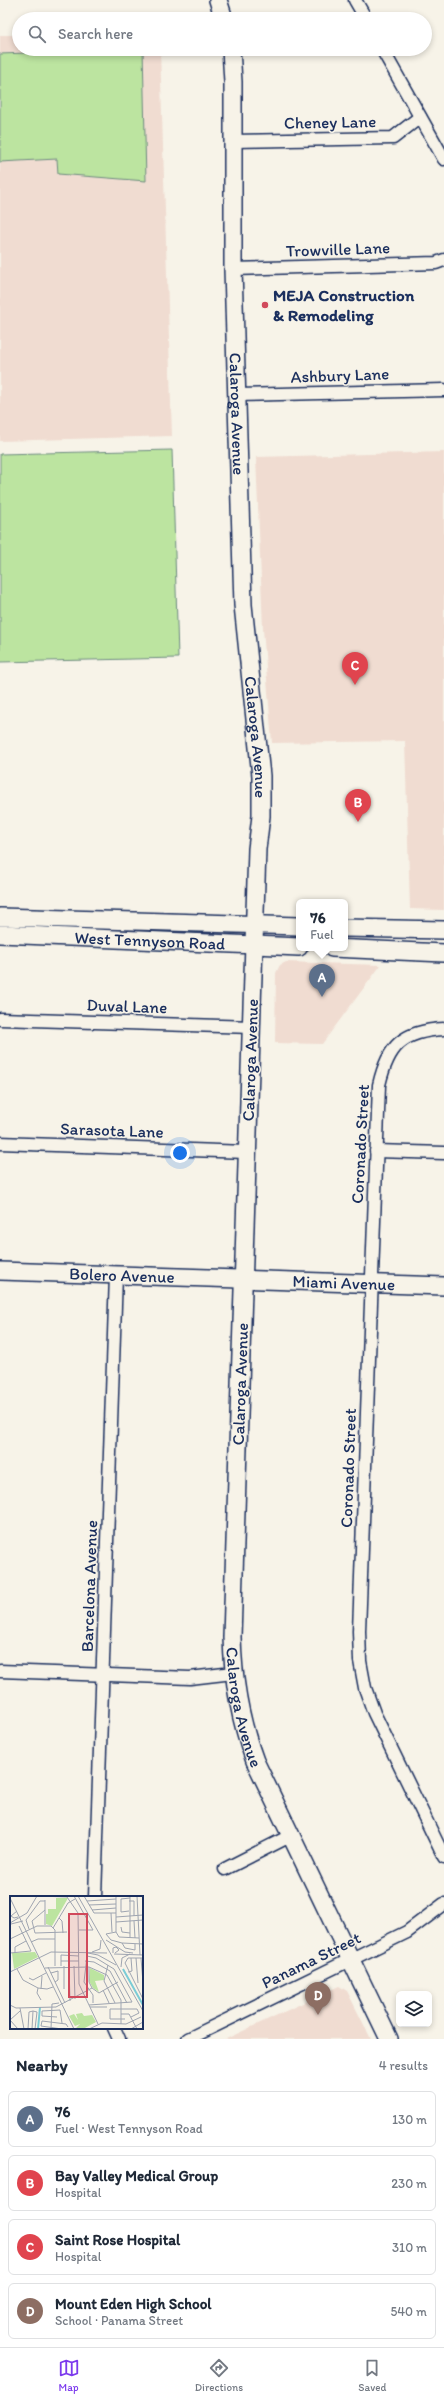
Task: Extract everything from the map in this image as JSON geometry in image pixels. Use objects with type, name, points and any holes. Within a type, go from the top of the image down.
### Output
[{"type":"street","points":[[218,0],[222,12]]},
{"type":"street","points":[[355,0],[362,12]]},
{"type":"street","name":"Calaroga Avenue","points":[[231,56],[233,269],[243,605],[260,776],[261,816],[257,849],[252,1027],[246,1152],[232,1637],[233,1674],[246,1738],[290,1836],[352,1960],[389,2039]]},
{"type":"street","points":[[386,56],[444,159]]},
{"type":"street","name":"Cheney Lane","points":[[233,141],[393,138],[420,117]]},
{"type":"street","name":"Trowville Lane","points":[[233,269],[436,263],[444,260]]},
{"type":"street","name":"Ashbury Lane","points":[[237,395],[444,390]]},
{"type":"street","name":"West Tennyson Road","points":[[0,917],[296,926]]},
{"type":"street","points":[[348,928],[444,930]]},
{"type":"street","name":"West Tennyson Road","points":[[0,934],[296,947]]},
{"type":"street","points":[[348,949],[444,953]]},
{"type":"street","name":"Duval Lane","points":[[0,1019],[252,1027]]},
{"type":"street","name":"Coronado Street","points":[[444,1029],[430,1030],[400,1041],[384,1062],[379,1085],[359,1631],[360,1660],[366,1688],[374,1713],[444,1857]]},
{"type":"street","name":"Sarasota Lane","points":[[0,1143],[246,1152]]},
{"type":"street","points":[[376,1151],[444,1153]]},
{"type":"street","name":"Bolero Avenue","points":[[0,1271],[243,1279]]},
{"type":"street","name":"Barcelona Avenue","points":[[95,1896],[116,1275]]},
{"type":"street","name":"Miami Avenue","points":[[243,1279],[444,1286]]},
{"type":"street","points":[[0,1671],[190,1678],[233,1674]]},
{"type":"street","points":[[225,1869],[290,1836]]},
{"type":"street","name":"Panama Street","points":[[188,2039],[407,1932],[444,1904]]},
{"type":"street","points":[[114,2029],[119,2039]]},
{"type":"shaded area","points":[[0,35],[12,35],[12,56],[160,56],[172,436],[0,441]]},
{"type":"shaded area","points":[[444,452],[444,910],[410,909],[405,741],[272,743],[263,629],[256,457]]},
{"type":"shaded area","points":[[286,962],[381,965],[322,1044],[275,1043],[276,973],[280,965]]},
{"type":"shaded area","points":[[339,1986],[347,1991],[371,2039],[226,2039]]},
{"type":"green space","points":[[0,54],[12,54],[12,56],[143,56],[146,181],[58,174],[57,159],[0,162]]},
{"type":"green space","points":[[172,450],[178,658],[0,662],[0,454]]},
{"type":"place","name":"MEJA Construction & Remodeling","points":[[265,305]]},
{"type":"place","name":"Saint Rose Hospital","points":[[355,685]]},
{"type":"place","name":"Bay Valley Medical Group","points":[[358,822]]},
{"type":"place","name":"76","points":[[322,997]]},
{"type":"place","name":"Mount Eden High School","points":[[318,2015]]}]
